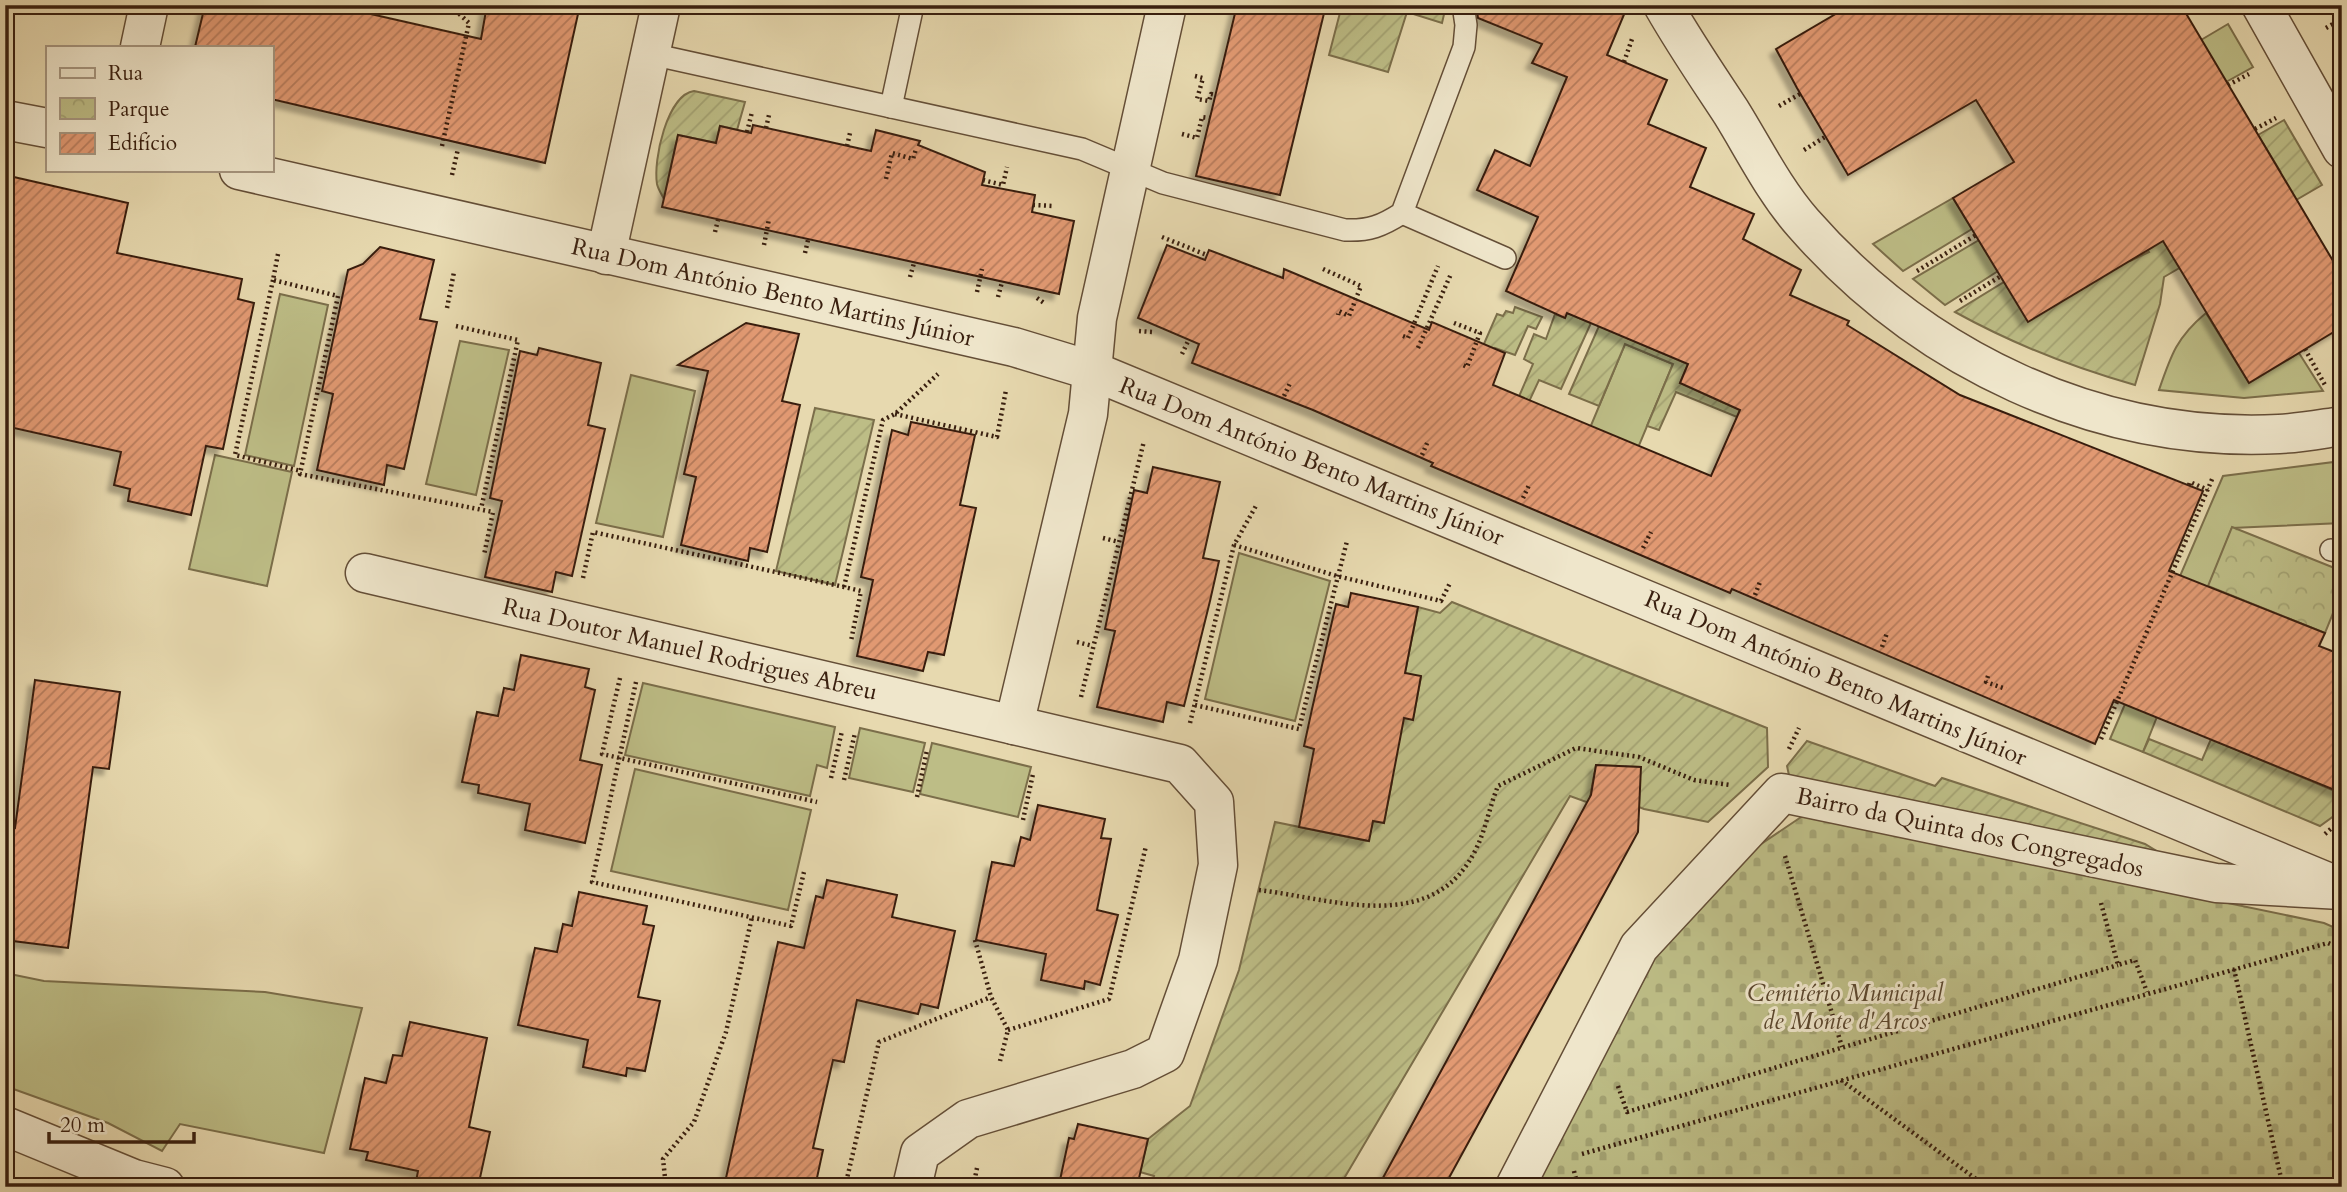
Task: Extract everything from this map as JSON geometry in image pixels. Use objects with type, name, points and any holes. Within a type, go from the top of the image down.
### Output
[{"type":"street","points":[[140,46],[149,5]]},
{"type":"street","points":[[606,255],[662,5]]},
{"type":"street","points":[[1014,725],[1088,414],[1097,318],[1167,5]]},
{"type":"street","points":[[1663,5],[1766,172],[1801,222],[1900,316],[1953,352],[2055,400],[2150,425],[2227,433],[2279,434],[2342,426]]},
{"type":"street","points":[[2261,5],[2342,149]]},
{"type":"street","points":[[5,120],[46,128]]},
{"type":"street","name":"Rua Dom António Bento Martins Júnior","points":[[248,172],[1014,346],[1093,371],[2342,889]]},
{"type":"street","name":"Rua Doutor Manuel Rodrigues Abreu","points":[[365,573],[1180,764]]},
{"type":"street","points":[[912,1187],[920,1153],[968,1119],[1133,1069],[1165,1053],[1198,960],[1218,865],[1214,802],[1180,764]]},
{"type":"street","name":"Bairro da Quinta dos Congregados","points":[[1515,1187],[1639,947],[1782,793],[2216,883],[2342,889]]},
{"type":"street","points":[[5,1126],[134,1179],[165,1187]]},
{"type":"lane","points":[[891,107],[913,5]]},
{"type":"lane","points":[[651,54],[1082,149],[1163,183],[1345,230],[1366,231],[1382,226],[1402,213],[1464,47],[1466,25],[1463,5]]},
{"type":"lane","points":[[1402,213],[1505,258]]},
{"type":"path","points":[[442,146],[470,23],[454,9]]},
{"type":"path","points":[[2321,30],[2340,20]]},
{"type":"path","points":[[2228,85],[2255,71]]},
{"type":"path","points":[[1203,78],[1198,99],[1209,102],[1211,94],[1216,95]]},
{"type":"path","points":[[1773,110],[1800,94]]},
{"type":"path","points":[[2255,129],[2281,115]]},
{"type":"path","points":[[1197,138],[1202,117],[1210,118]]},
{"type":"path","points":[[847,146],[849,137]]},
{"type":"path","points":[[1799,152],[1825,137]]},
{"type":"path","points":[[886,179],[892,153],[913,159],[918,138]]},
{"type":"path","points":[[451,180],[458,149]]},
{"type":"path","points":[[983,180],[1003,184]]},
{"type":"path","points":[[1033,205],[1054,206]]},
{"type":"path","points":[[764,245],[769,219]]},
{"type":"path","points":[[715,233],[718,220]]},
{"type":"path","points":[[1154,234],[1207,255]]},
{"type":"path","points":[[1908,276],[1976,235]]},
{"type":"path","points":[[805,254],[808,240]]},
{"type":"path","points":[[278,254],[235,455],[301,471]]},
{"type":"path","points":[[910,277],[914,263]]},
{"type":"path","points":[[977,292],[982,269]]},
{"type":"path","points":[[1322,269],[1362,285],[1349,316],[1339,311],[1338,314]]},
{"type":"path","points":[[446,308],[454,272]]},
{"type":"path","points":[[1949,308],[2001,276]]},
{"type":"path","points":[[273,280],[338,296],[300,474],[382,492],[399,491],[493,512],[484,558]]},
{"type":"path","points":[[998,297],[1002,282]]},
{"type":"path","points":[[1403,336],[1408,338],[1430,284]]},
{"type":"path","points":[[1418,348],[1444,290]]},
{"type":"path","points":[[1037,298],[1044,303]]},
{"type":"path","points":[[1454,323],[1480,333],[1467,367],[1463,365]]},
{"type":"path","points":[[456,326],[518,340],[481,509]]},
{"type":"path","points":[[1138,331],[1152,332]]},
{"type":"path","points":[[1182,354],[1189,340]]},
{"type":"path","points":[[2305,349],[2323,381]]},
{"type":"path","points":[[580,590],[593,532],[844,587],[883,420],[895,414],[944,369]]},
{"type":"path","points":[[895,414],[997,437],[1008,379]]},
{"type":"path","points":[[1284,396],[1291,381]]},
{"type":"path","points":[[1422,455],[1428,441]]},
{"type":"path","points":[[1078,707],[1141,453]]},
{"type":"path","points":[[2100,740],[2218,466]]},
{"type":"path","points":[[2189,485],[2190,482],[2208,490]]},
{"type":"path","points":[[1523,498],[1530,483]]},
{"type":"path","points":[[1180,764],[1234,545],[1257,504]]},
{"type":"path","points":[[1643,548],[1651,532]]},
{"type":"path","points":[[1195,705],[1299,729],[1347,541]]},
{"type":"path","points":[[1234,545],[1338,576],[1441,601],[1450,583]]},
{"type":"path","points":[[1755,595],[1760,582]]},
{"type":"path","points":[[1882,647],[1887,633]]},
{"type":"path","points":[[622,670],[602,754],[817,802]]},
{"type":"path","points":[[637,674],[592,881],[791,926],[804,872]]},
{"type":"path","points":[[1988,677],[1986,682],[2007,686],[2002,698]]},
{"type":"path","points":[[831,778],[844,720]]},
{"type":"path","points":[[844,780],[857,724]]},
{"type":"path","points":[[917,797],[929,739]]},
{"type":"path","points":[[1213,885],[1395,907],[1428,899],[1451,883],[1477,848],[1498,786],[1576,748],[1639,757],[1694,780],[1782,793]]},
{"type":"path","points":[[1023,820],[1035,766]]},
{"type":"path","points":[[2327,829],[2342,819]]},
{"type":"path","points":[[1782,845],[1842,1047]]},
{"type":"path","points":[[1008,1030],[1110,999],[1146,846]]},
{"type":"path","points":[[666,1187],[663,1159],[694,1122],[726,1032],[752,917]]},
{"type":"path","points":[[975,940],[991,998],[1008,1030],[1000,1064]]},
{"type":"path","points":[[1571,1157],[2328,943],[2342,949]]},
{"type":"path","points":[[1627,1112],[2118,965]]},
{"type":"path","points":[[2234,969],[2283,1187]]},
{"type":"path","points":[[845,1187],[880,1042],[991,998]]},
{"type":"path","points":[[1840,1080],[1987,1187]]},
{"type":"green space","points":[[1342,5],[1446,6],[1442,23],[1407,12],[1388,72],[1329,55]]},
{"type":"green space","points":[[2228,24],[2253,67],[2226,82],[2201,40]]},
{"type":"green space","points":[[694,91],[745,102],[737,130],[720,126],[716,143],[678,135],[664,199],[656,173],[664,130],[676,104],[684,95]]},
{"type":"green space","points":[[2284,120],[2322,185],[2164,277],[2160,304],[2135,385],[2043,354],[1955,312],[2004,282],[2130,261],[2149,252],[2104,173],[2280,171],[2258,135]]},
{"type":"green space","points":[[1953,198],[1972,229],[1903,271],[1873,244]]},
{"type":"green space","points":[[1979,240],[1998,271],[1945,305],[1913,279]]},
{"type":"green space","points":[[280,294],[328,305],[294,466],[245,455]]},
{"type":"green space","points":[[1515,307],[1542,317],[1536,329],[1528,326],[1515,355],[1495,348],[1490,357],[1480,353],[1497,314],[1503,316],[1506,311],[1513,313]]},
{"type":"green space","points":[[1567,313],[1591,323],[1561,389],[1539,380],[1527,406],[1517,401],[1533,364],[1524,359],[1534,334],[1546,339],[1555,314],[1565,318]]},
{"type":"green space","points":[[2206,313],[2249,383],[2299,353],[2323,391],[2244,398],[2159,390],[2176,347],[2188,330]]},
{"type":"green space","points":[[1599,326],[1688,364],[1680,383],[1740,410],[1737,417],[1676,392],[1659,430],[1647,426],[1673,364],[1625,344],[1599,406],[1569,394]]},
{"type":"green space","points":[[460,341],[509,350],[476,495],[426,484]]},
{"type":"green space","points":[[1625,344],[1673,364],[1635,455],[1587,435]]},
{"type":"green space","points":[[631,375],[695,391],[663,537],[596,523]]},
{"type":"green space","points":[[815,408],[874,420],[835,585],[776,571]]},
{"type":"green space","points":[[215,455],[292,472],[267,586],[189,569]]},
{"type":"green space","points":[[2342,461],[2342,523],[2232,528],[2143,752],[2110,739],[2223,476]]},
{"type":"green space","points":[[2232,527],[2342,571],[2342,591],[2325,633],[2208,586]]},
{"type":"green space","points":[[1239,553],[1330,581],[1295,721],[1205,699]]},
{"type":"green space","points":[[1452,602],[1767,728],[1768,767],[1708,822],[1639,807],[1640,767],[1596,765],[1589,803],[1570,796],[1339,1187],[1151,1187],[1154,1176],[1140,1172],[1148,1139],[1190,1106],[1239,970],[1275,822],[1368,841],[1373,821],[1384,822],[1392,782],[1395,716],[1413,719],[1421,677],[1405,673],[1418,607],[1440,613]]},
{"type":"green space","points":[[643,683],[835,727],[827,768],[817,765],[810,796],[625,755]]},
{"type":"green space","points":[[860,728],[925,743],[913,792],[849,778]]},
{"type":"green space","points":[[2149,739],[2202,760],[2211,739],[2342,794],[2342,810],[2320,826],[2143,752]]},
{"type":"green space","points":[[1807,741],[1935,786],[1942,778],[2145,844],[2196,875],[1790,780],[1787,766]]},
{"type":"green space","points":[[932,743],[1031,767],[1018,817],[920,794]]},
{"type":"green space","points":[[635,769],[811,810],[788,910],[611,871]]},
{"type":"green space","name":"Cemitério Municipal de Monte d'Arcos","points":[[1810,811],[1894,834],[2324,923],[2342,931],[2342,1187],[1529,1187],[1651,955],[1724,869]]},
{"type":"green space","points":[[5,973],[44,981],[265,992],[362,1008],[324,1153],[180,1124],[162,1151],[108,1123],[5,1086]]},
{"type":"building","points":[[205,5],[331,5],[481,39],[487,5],[580,5],[545,163],[273,99],[273,46],[195,46]]},
{"type":"building","points":[[1237,5],[1326,5],[1280,195],[1196,176]]},
{"type":"building","points":[[1476,5],[1628,5],[1607,55],[1667,80],[1648,124],[1706,148],[1690,187],[1754,214],[1743,239],[1801,270],[1790,295],[1849,321],[1847,325],[1960,395],[2203,491],[2169,571],[2325,633],[2319,646],[2342,655],[2342,793],[2114,700],[2095,744],[1732,589],[1730,593],[1431,466],[1433,463],[1313,410],[1192,363],[1199,344],[1138,318],[1167,245],[1205,260],[1209,250],[1283,278],[1284,269],[1429,330],[1432,322],[1505,353],[1493,385],[1711,476],[1740,410],[1680,383],[1688,364],[1567,313],[1565,318],[1506,291],[1538,217],[1477,190],[1495,150],[1530,166],[1567,77],[1532,63],[1542,44],[1478,18]]},
{"type":"building","points":[[1851,5],[2181,5],[2342,276],[2342,327],[2249,383],[2163,241],[2028,322],[1953,198],[2014,162],[1976,100],[1848,175],[1797,88],[1776,49]]},
{"type":"building","points":[[753,125],[871,151],[876,130],[920,141],[918,145],[985,172],[982,185],[1035,195],[1032,212],[1074,221],[1059,294],[662,207],[678,135],[716,143],[720,126],[751,133]]},
{"type":"building","points":[[5,175],[128,203],[117,253],[242,279],[238,299],[254,303],[223,449],[206,446],[191,515],[128,501],[130,489],[114,485],[121,452],[5,426]]},
{"type":"building","points":[[380,247],[434,260],[420,319],[437,322],[404,469],[387,465],[384,485],[317,470],[333,394],[322,391],[348,270],[363,264]]},
{"type":"building","points":[[746,323],[799,334],[782,401],[800,405],[767,552],[750,548],[748,561],[681,545],[696,477],[684,474],[708,371],[678,365]]},
{"type":"building","points":[[539,348],[601,363],[588,425],[605,429],[572,576],[556,572],[552,592],[485,577],[502,501],[490,498],[520,351],[537,355]]},
{"type":"building","points":[[911,422],[975,435],[960,505],[976,508],[944,655],[928,652],[923,671],[857,656],[873,580],[861,577],[892,430],[908,435]]},
{"type":"building","points":[[1153,467],[1220,482],[1203,558],[1219,561],[1210,601],[1184,706],[1167,702],[1163,722],[1097,707],[1115,631],[1105,629],[1134,490],[1147,493]]},
{"type":"building","points":[[1351,593],[1418,607],[1405,673],[1421,676],[1413,720],[1404,718],[1384,823],[1373,821],[1369,841],[1299,827],[1314,749],[1304,746],[1312,709],[1336,604],[1348,607]]},
{"type":"building","points":[[521,655],[589,669],[585,687],[595,690],[580,760],[602,765],[585,843],[525,830],[530,804],[478,793],[479,785],[462,782],[477,712],[498,716],[504,688],[514,690]]},
{"type":"building","points":[[35,680],[120,692],[109,769],[93,767],[68,948],[5,940],[5,826],[15,828]]},
{"type":"building","points":[[1596,765],[1641,767],[1638,832],[1444,1187],[1378,1187],[1591,795]]},
{"type":"building","points":[[1038,805],[1105,819],[1101,838],[1111,839],[1097,910],[1118,915],[1100,985],[1085,981],[1084,989],[1041,980],[1046,954],[976,940],[992,862],[1014,866],[1021,837],[1030,840]]},
{"type":"building","points":[[827,880],[897,895],[892,917],[955,931],[938,1008],[921,1004],[918,1014],[857,1000],[844,1062],[833,1060],[813,1148],[823,1150],[815,1187],[724,1187],[778,942],[804,948],[816,896],[823,898]]},
{"type":"building","points":[[579,892],[647,906],[643,924],[654,926],[638,997],[660,1001],[645,1071],[627,1068],[626,1076],[583,1067],[588,1040],[518,1025],[535,948],[557,952],[563,924],[572,926]]},
{"type":"building","points":[[410,1022],[487,1038],[469,1127],[490,1132],[478,1187],[415,1187],[418,1171],[366,1160],[368,1152],[350,1149],[365,1078],[386,1083],[393,1055],[402,1056]]},
{"type":"building","points":[[1078,1124],[1148,1139],[1137,1187],[1092,1187],[1060,1180],[1069,1138],[1074,1139]]}]
